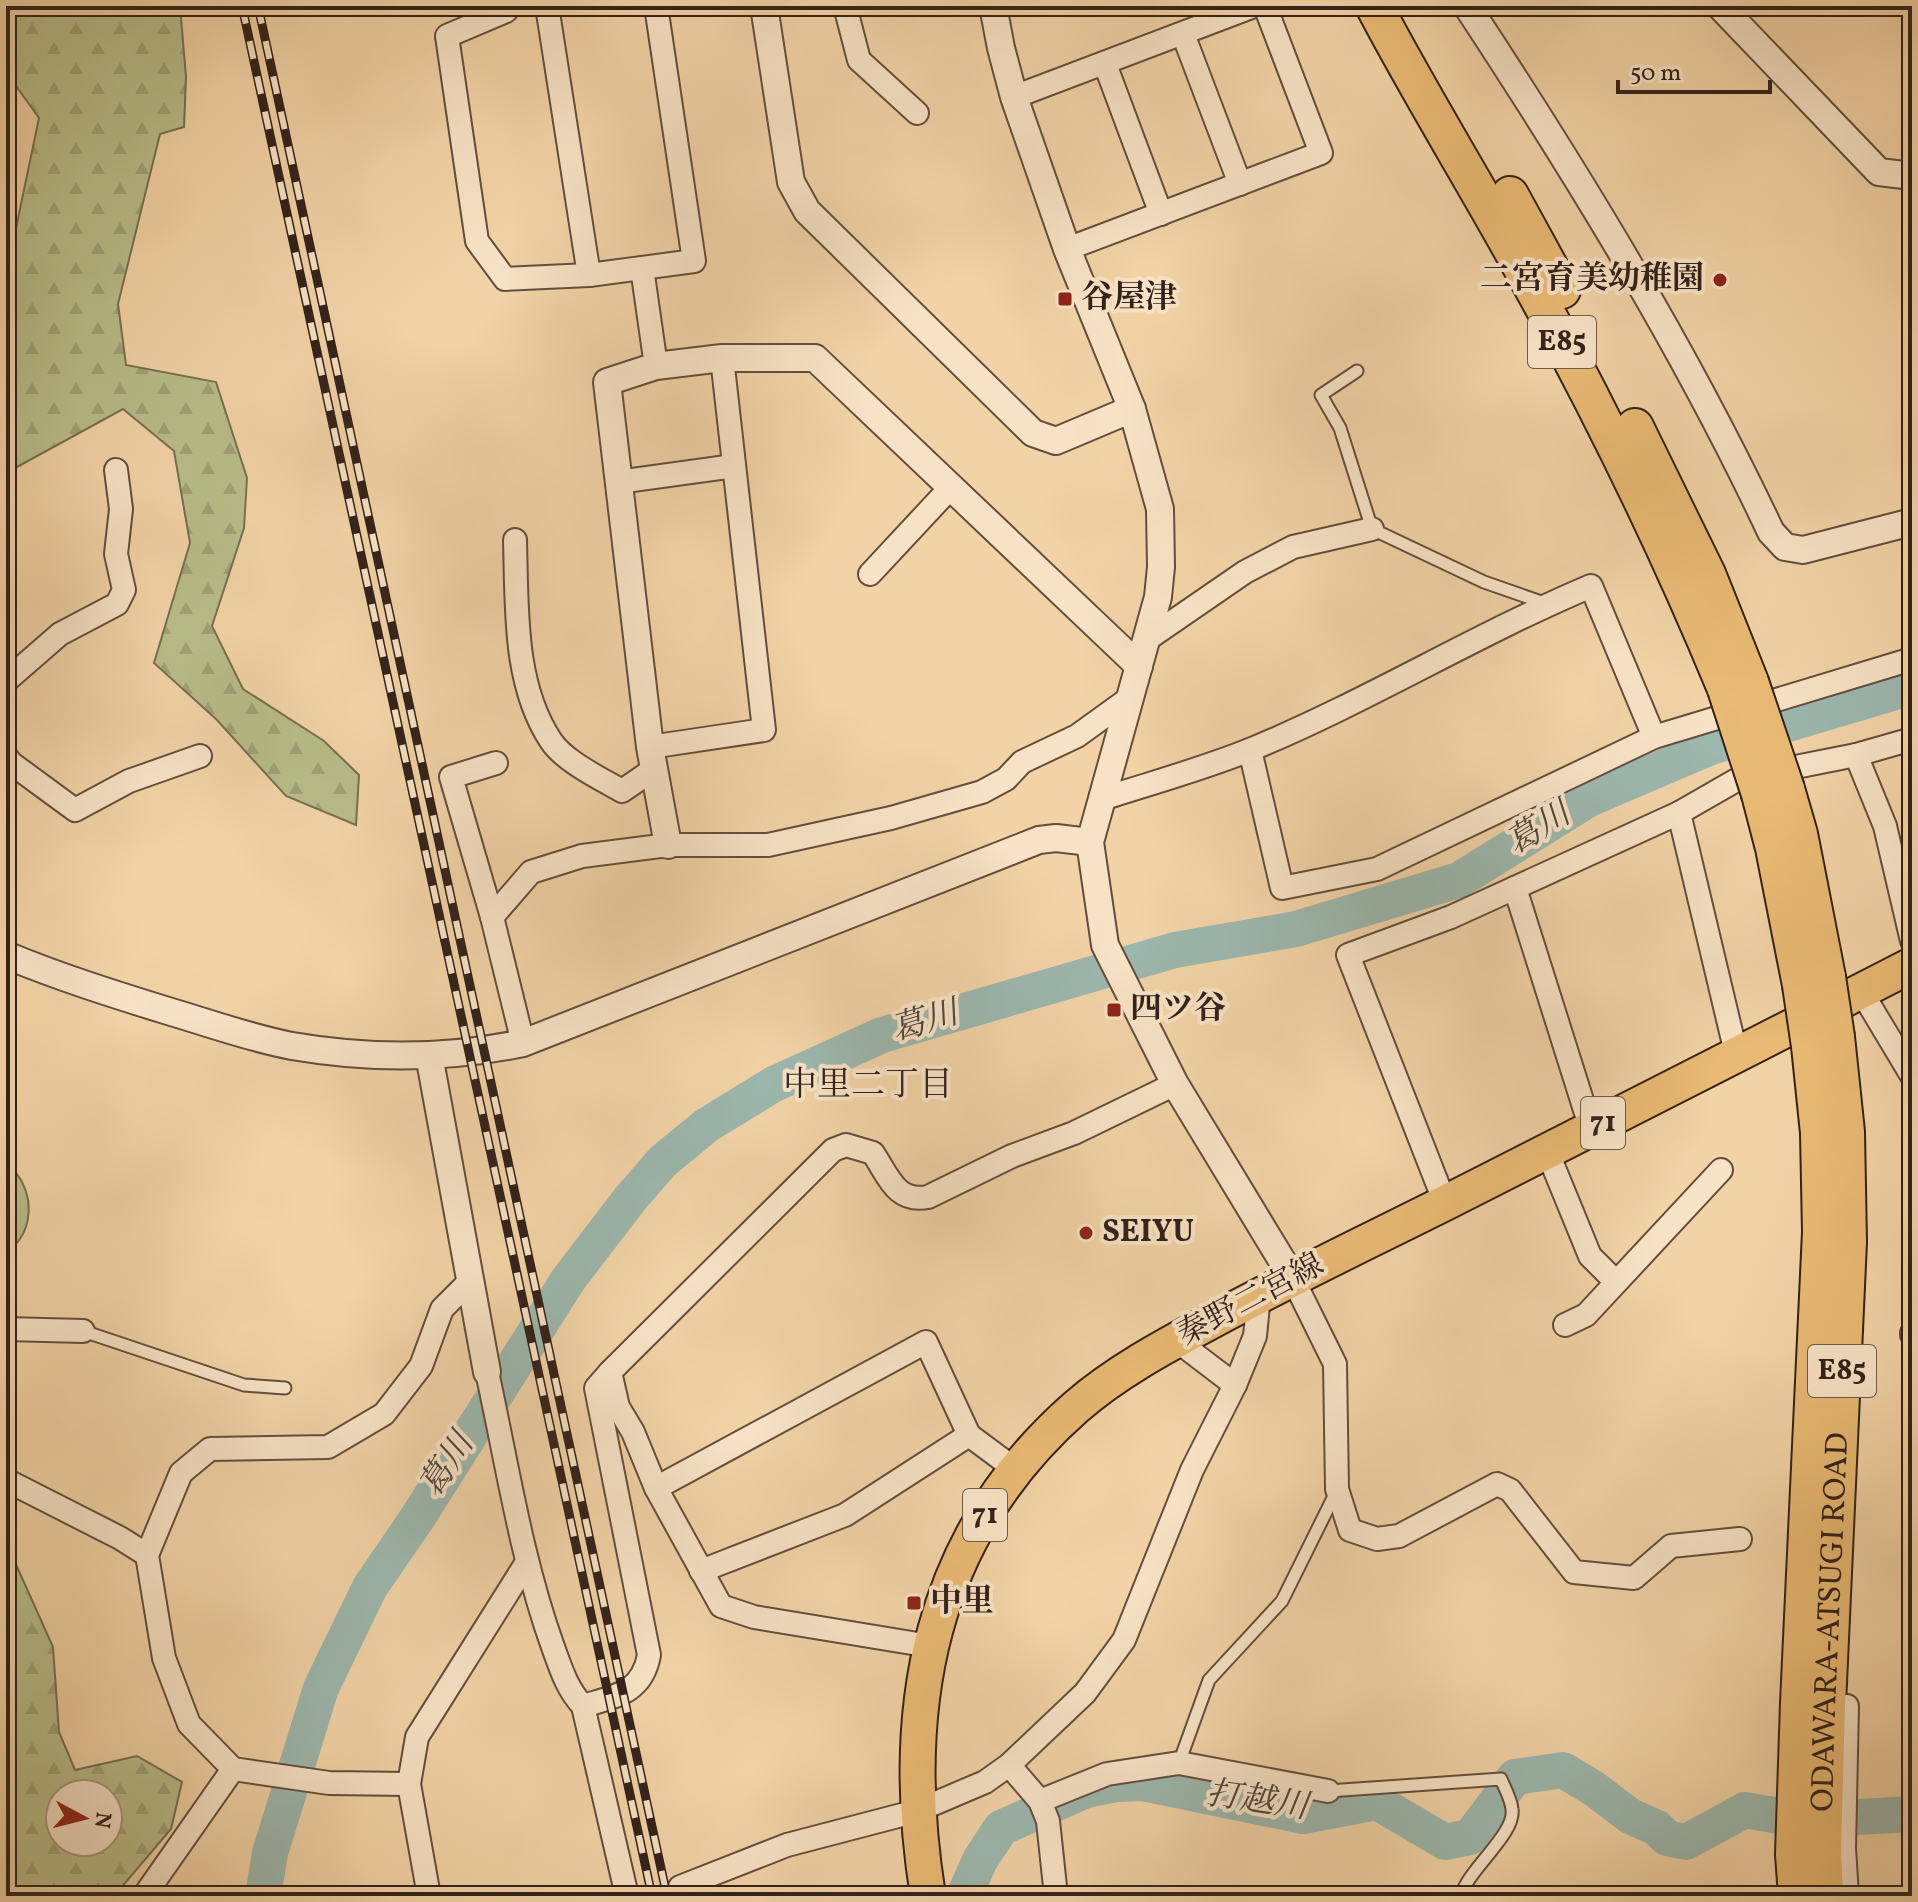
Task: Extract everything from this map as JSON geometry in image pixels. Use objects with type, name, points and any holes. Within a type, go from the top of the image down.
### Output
[{"type":"highway","name":"ODAWARA-ATSUGI ROAD","points":[[1374,6],[1518,261],[1620,451],[1685,590],[1738,686]]},
{"type":"highway","name":"ODAWARA-ATSUGI ROAD","points":[[1401,6],[1540,247],[1642,439],[1707,574],[1738,686],[1773,792],[1774,848],[1814,981],[1823,1041],[1819,1133],[1825,1896]]},
{"type":"highway","name":"ODAWARA-ATSUGI ROAD","points":[[1797,1896],[1794,1854],[1824,1705]]},
{"type":"main road","name":"秦野二宮線","points":[[928,1896],[917,1811],[919,1722],[930,1646],[953,1576],[971,1537],[1016,1470],[1040,1441],[1078,1405],[1176,1340],[1292,1277],[1445,1203],[1912,965]]},
{"type":"street","points":[[510,6],[506,11],[447,36],[477,241],[505,279],[589,275],[694,261],[656,6]]},
{"type":"street","points":[[547,6],[589,275]]},
{"type":"street","points":[[764,6],[791,182],[807,211],[1033,433],[1056,441],[1132,409]]},
{"type":"street","points":[[845,6],[859,60],[917,113]]},
{"type":"street","points":[[993,6],[1014,97],[1067,249],[1132,409],[1160,509],[1158,597],[1090,842],[1105,945],[1175,1084],[1292,1277],[1335,1364],[1337,1489],[1350,1530],[1377,1539],[1399,1536],[1497,1484],[1510,1490],[1574,1572],[1634,1578],[1671,1546],[1740,1539]]},
{"type":"street","points":[[1014,97],[1254,6]]},
{"type":"street","points":[[1067,249],[1321,153],[1265,6]]},
{"type":"street","points":[[1467,6],[1524,92],[1691,372],[1771,532],[1785,547],[1803,550],[1912,522]]},
{"type":"street","points":[[1720,6],[1879,172],[1912,176]]},
{"type":"street","points":[[1183,34],[1240,184]]},
{"type":"street","points":[[1105,64],[1161,214]]},
{"type":"street","points":[[642,268],[656,366]]},
{"type":"street","points":[[515,540],[519,654],[537,713],[552,743],[589,773],[622,791],[652,758],[764,730],[722,358]]},
{"type":"street","points":[[668,845],[652,758],[607,382],[656,366],[722,358],[815,358],[1139,666]]},
{"type":"street","points":[[618,482],[734,466]]},
{"type":"street","points":[[6,681],[60,634],[117,604],[124,590],[116,554],[121,509],[116,470]]},
{"type":"street","points":[[870,574],[952,486]]},
{"type":"street","points":[[1149,638],[1245,572],[1293,547],[1372,529]]},
{"type":"street","points":[[1102,799],[1250,750],[1348,705],[1547,604],[1591,586],[1654,737]]},
{"type":"street","points":[[1250,750],[1282,888],[1377,869],[1654,737],[1912,659]]},
{"type":"street","points":[[492,917],[531,872],[582,856],[668,845],[768,845],[941,805],[982,792],[1006,779],[1022,762],[1077,736],[1131,697]]},
{"type":"street","points":[[1445,1203],[1348,955],[1451,917],[1679,813],[1740,778],[1856,755],[1912,739]]},
{"type":"street","points":[[1856,755],[1885,826],[1912,941]]},
{"type":"street","points":[[6,756],[11,763],[75,810],[129,781],[200,756]]},
{"type":"street","points":[[496,763],[451,777],[492,917],[523,1043]]},
{"type":"street","points":[[1679,813],[1736,1053]]},
{"type":"street","points":[[6,955],[124,997],[291,1046],[378,1054],[429,1055],[491,1050],[523,1043],[1039,840],[1056,838],[1090,842]]},
{"type":"street","points":[[1515,888],[1591,1129]]},
{"type":"street","points":[[1861,991],[1912,1076]]},
{"type":"street","points":[[429,1055],[487,1372],[527,1562],[570,1692],[583,1706],[627,1896]]},
{"type":"street","points":[[583,1706],[632,1688],[646,1672],[649,1655],[596,1388],[610,1372],[833,1150],[846,1145],[873,1153],[898,1191],[915,1199],[928,1197],[1012,1156],[1074,1133],[1175,1084]]},
{"type":"street","points":[[1547,1151],[1590,1256],[1616,1282]]},
{"type":"street","points":[[1565,1325],[1586,1315],[1721,1170]]},
{"type":"street","points":[[409,1784],[329,1783],[233,1769],[189,1724],[164,1658],[147,1555],[181,1473],[210,1449],[328,1447],[384,1414],[421,1366],[442,1309],[470,1281]]},
{"type":"street","points":[[680,1887],[787,1845],[917,1811],[985,1782],[1009,1765],[1085,1693],[1124,1640],[1186,1485],[1235,1385],[1255,1336],[1259,1295]]},
{"type":"street","points":[[6,1329],[83,1331]]},
{"type":"street","points":[[1176,1340],[1235,1385]]},
{"type":"street","points":[[656,1488],[926,1342],[969,1435],[1016,1470]]},
{"type":"street","points":[[610,1372],[618,1407],[633,1432],[656,1488],[721,1606],[754,1617],[930,1646]]},
{"type":"street","points":[[701,1571],[845,1515],[969,1435]]},
{"type":"street","points":[[6,1480],[147,1555]]},
{"type":"street","points":[[429,1896],[409,1784],[417,1737],[527,1562]]},
{"type":"street","points":[[1824,1705],[1844,1817],[1847,1896]]},
{"type":"street","points":[[1044,1811],[1107,1774],[1179,1763],[1328,1791]]},
{"type":"street","points":[[1009,1765],[1044,1811],[1056,1896]]},
{"type":"street","points":[[144,1896],[233,1769]]},
{"type":"lane","points":[[1357,371],[1321,395],[1340,428],[1372,529],[1484,582],[1547,604]]},
{"type":"lane","points":[[83,1331],[244,1385],[285,1388]]},
{"type":"lane","points":[[1179,1763],[1209,1680],[1282,1601],[1337,1489]]},
{"type":"lane","points":[[1328,1791],[1501,1779],[1513,1811],[1510,1826],[1464,1882],[1461,1896]]},
{"type":"green space","points":[[6,6],[180,6],[186,77],[184,127],[160,134],[118,304],[126,365],[216,382],[247,478],[244,528],[212,626],[243,689],[324,741],[359,775],[356,825],[286,796],[216,719],[154,663],[190,543],[174,451],[123,409],[6,473],[6,276],[39,118],[6,72]]},
{"type":"green space","points":[[6,1161],[22,1182],[29,1211],[20,1239],[6,1252]]},
{"type":"green space","points":[[6,1549],[10,1551],[53,1647],[59,1732],[75,1770],[137,1756],[182,1782],[171,1829],[114,1896],[6,1896]]},
{"type":"waterway","name":"葛川","points":[[263,1896],[270,1853],[321,1688],[370,1587],[568,1280],[663,1161],[707,1125],[774,1084],[882,1035],[1175,950],[1296,929],[1459,880],[1589,799],[1711,747],[1912,687]]},
{"type":"waterway","name":"打越川","points":[[964,1896],[980,1860],[1001,1828],[1086,1790],[1116,1784],[1143,1783],[1303,1816],[1377,1802],[1445,1842],[1470,1837],[1515,1777],[1563,1770],[1630,1816],[1657,1828],[1667,1838],[1686,1842],[1745,1810],[1802,1820],[1912,1814]]},
{"type":"tunnel","points":[[660,1896],[680,1887]]},
{"type":"railway","points":[[242,6],[652,1896]]},
{"type":"railway","points":[[258,6],[667,1896]]},
{"type":"place","name":"二宮育美幼稚園","points":[[1720,280]]},
{"type":"place","name":"谷屋津","points":[[1065,299]]},
{"type":"place","name":"四ツ谷","points":[[1114,1010]]},
{"type":"place","name":"SEIYU","points":[[1086,1233]]},
{"type":"place","name":"中里","points":[[914,1603]]},
{"type":"district","name":"中里二丁目","points":[[868,1086]]}]
